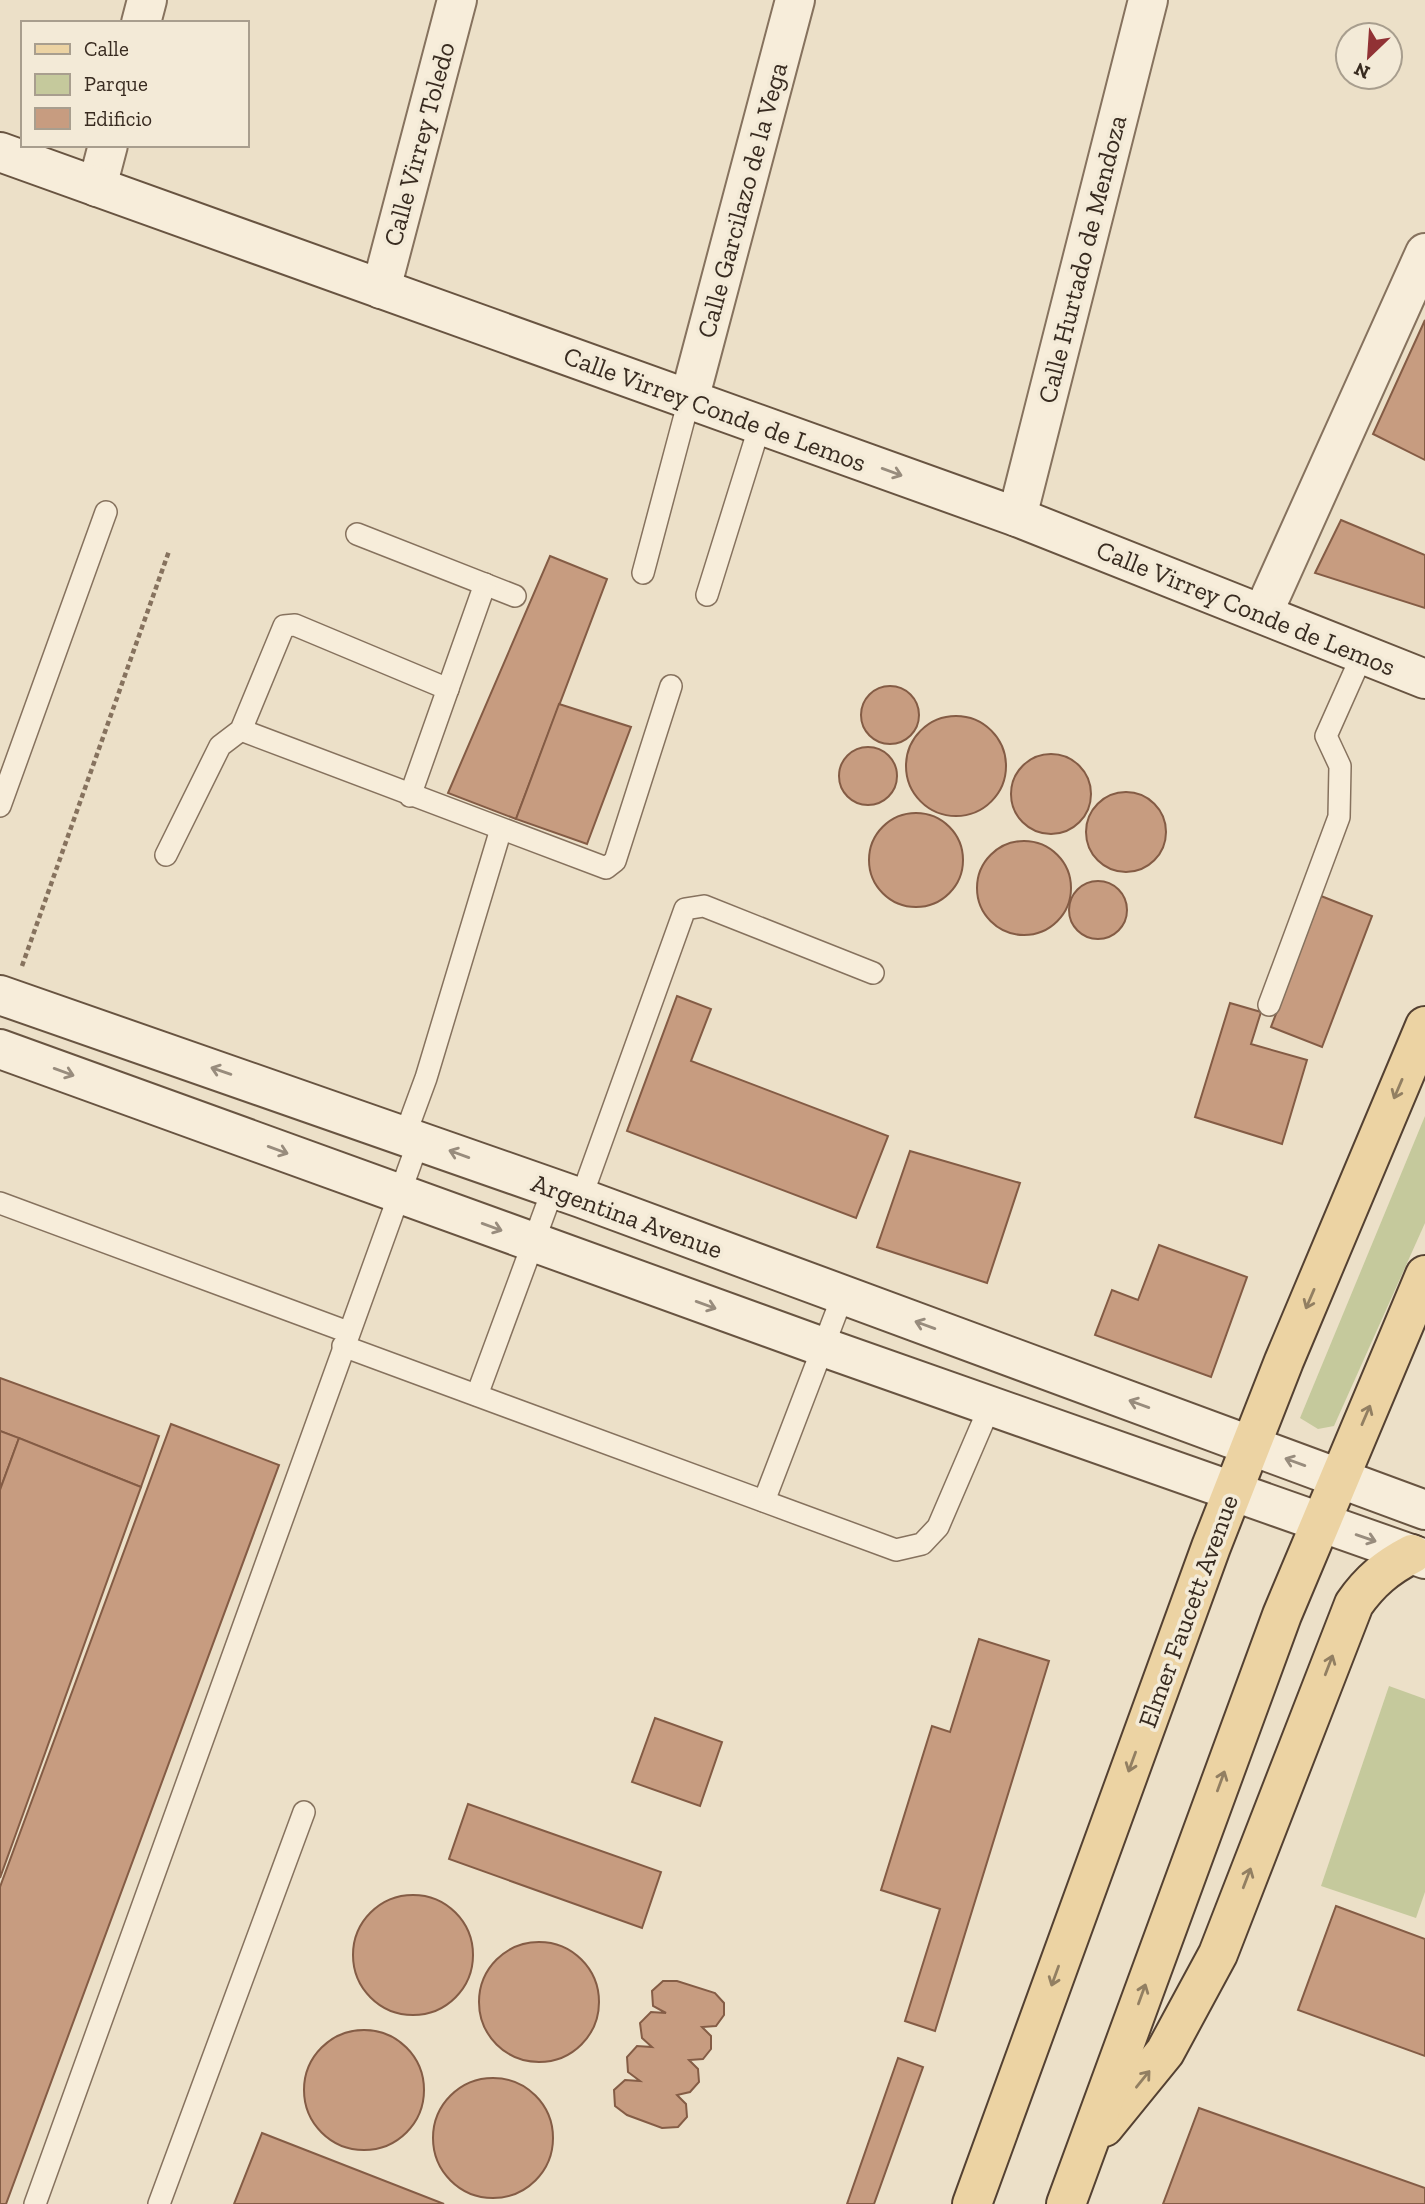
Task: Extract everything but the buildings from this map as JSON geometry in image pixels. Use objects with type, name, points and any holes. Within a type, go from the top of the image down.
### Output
[{"type":"main road","name":"Elmer Faucett Avenue","points":[[972,2204],[1233,1491],[1425,1026]]},
{"type":"main road","points":[[1066,2204],[1274,1637],[1425,1275]]},
{"type":"main road","points":[[1085,2151],[1165,2052],[1218,1954],[1354,1604],[1367,1585],[1390,1566],[1419,1556]]},
{"type":"street","points":[[142,21],[147,0]]},
{"type":"street","name":"Calle Virrey Toledo","points":[[381,289],[457,0]]},
{"type":"street","name":"Calle Garcilazo de la Vega","points":[[689,400],[795,0]]},
{"type":"street","name":"Calle Hurtado de Mendoza","points":[[1017,517],[1149,0]]},
{"type":"street","points":[[97,187],[107,147]]},
{"type":"street","name":"Calle Virrey Conde de Lemos","points":[[0,152],[1017,517],[1425,678]]},
{"type":"street","points":[[1263,613],[1425,253]]},
{"type":"street","name":"Argentina Avenue","points":[[5,997],[412,1138],[1339,1478]]},
{"type":"street","points":[[0,1049],[823,1347],[1419,1556]]},
{"type":"street","points":[[1339,1478],[1425,1510]]},
{"type":"lane","points":[[643,573],[689,400]]},
{"type":"lane","points":[[706,595],[760,425]]},
{"type":"lane","points":[[0,806],[106,512]]},
{"type":"lane","points":[[357,534],[515,596]]},
{"type":"lane","points":[[410,796],[485,584]]},
{"type":"lane","points":[[166,855],[220,746],[241,730],[284,625],[289,624],[448,689]]},
{"type":"lane","points":[[1269,1005],[1339,817],[1340,766],[1326,736],[1363,653]]},
{"type":"lane","points":[[241,730],[606,868],[612,865],[671,686]]},
{"type":"lane","points":[[34,2204],[399,1194],[426,1078],[501,829]]},
{"type":"lane","points":[[477,1395],[534,1243],[567,1194],[685,909],[704,906],[873,972]]},
{"type":"lane","points":[[0,1203],[345,1339],[477,1395],[896,1550],[922,1544],[938,1527],[990,1406]]},
{"type":"lane","points":[[764,1501],[843,1295]]},
{"type":"lane","points":[[159,2204],[304,1812]]},
{"type":"path","points":[[5,997],[169,551]]},
{"type":"green space","points":[[1425,1116],[1425,1223],[1334,1426],[1318,1429],[1300,1418]]},
{"type":"green space","points":[[1389,1686],[1425,1699],[1425,1892],[1416,1918],[1321,1886]]}]
